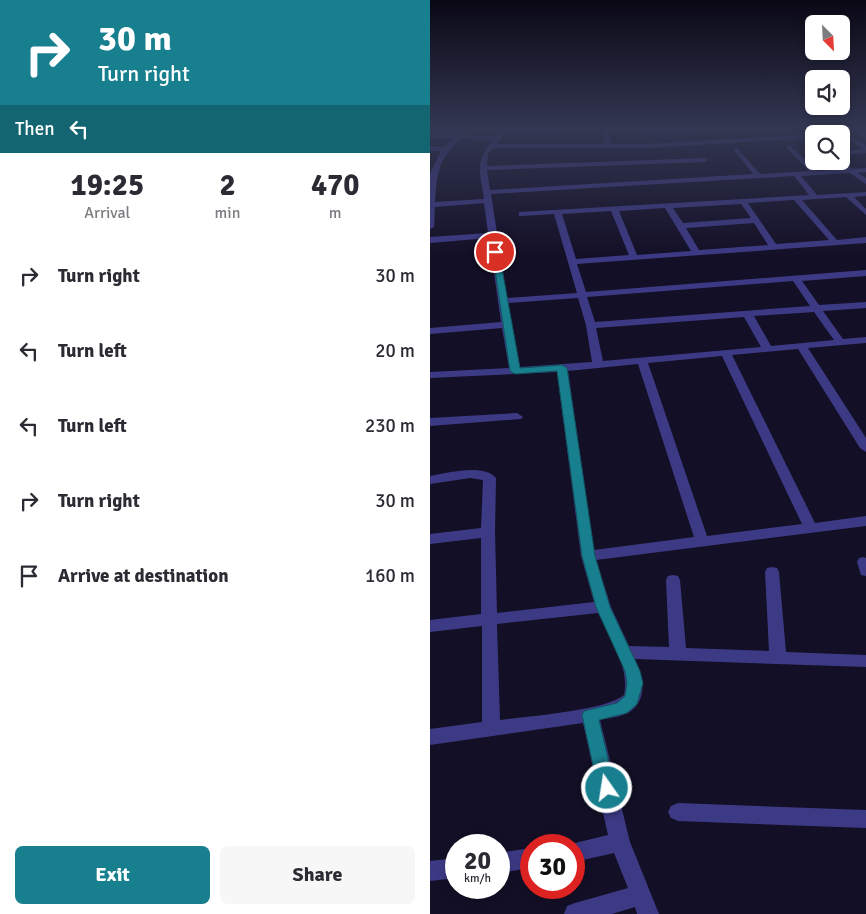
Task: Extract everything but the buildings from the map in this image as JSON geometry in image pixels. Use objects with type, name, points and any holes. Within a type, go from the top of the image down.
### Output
[{"type":"street","points":[[430,226],[435,171]]},
{"type":"street","points":[[483,171],[506,325],[515,371]]},
{"type":"street","points":[[582,171],[608,175],[759,177],[862,171]]},
{"type":"street","points":[[431,205],[636,171]]},
{"type":"street","points":[[754,171],[759,177]]},
{"type":"street","points":[[813,171],[816,174]]},
{"type":"street","points":[[853,172],[866,182]]},
{"type":"street","points":[[797,175],[815,197]]},
{"type":"street","points":[[681,226],[743,201],[866,194]]},
{"type":"street","points":[[848,195],[866,213]]},
{"type":"street","points":[[796,198],[835,242]]},
{"type":"street","points":[[743,201],[774,247]]},
{"type":"street","points":[[522,214],[668,206],[756,220]]},
{"type":"street","points":[[668,206],[698,252]]},
{"type":"street","points":[[614,209],[634,257]]},
{"type":"street","points":[[558,213],[591,324],[598,365]]},
{"type":"street","points":[[430,240],[492,235]]},
{"type":"street","points":[[572,262],[866,240]]},
{"type":"street","points":[[503,301],[866,273]]},
{"type":"street","points":[[796,278],[841,342]]},
{"type":"street","points":[[591,324],[866,305]]},
{"type":"street","points":[[747,313],[768,349]]},
{"type":"street","points":[[430,331],[506,325]]},
{"type":"street","points":[[430,375],[562,368],[866,340]]},
{"type":"street","points":[[801,346],[866,448]]},
{"type":"street","points":[[726,353],[811,528]]},
{"type":"street","points":[[642,361],[702,541]]},
{"type":"street","points":[[430,737],[590,715],[621,708],[632,700],[635,683],[632,671],[603,607],[588,556],[562,368]]},
{"type":"street","points":[[430,422],[517,417]]},
{"type":"street","points":[[430,480],[477,474],[486,475],[490,478],[488,532],[491,729]]},
{"type":"street","points":[[588,556],[866,521]]},
{"type":"street","points":[[430,540],[488,532]]},
{"type":"street","points":[[772,572],[778,658]]},
{"type":"street","points":[[673,580],[678,654]]},
{"type":"street","points":[[430,626],[603,607]]},
{"type":"street","points":[[624,652],[866,661]]},
{"type":"street","points":[[575,914],[645,904],[620,842],[590,715]]},
{"type":"street","points":[[678,812],[866,819]]},
{"type":"street","points":[[585,850],[620,842]]},
{"type":"street","points":[[430,871],[445,869]]},
{"type":"route","points":[[495,252],[515,371],[562,368],[588,556],[603,607],[632,671],[635,683],[632,700],[621,708],[590,715],[607,788]]}]
